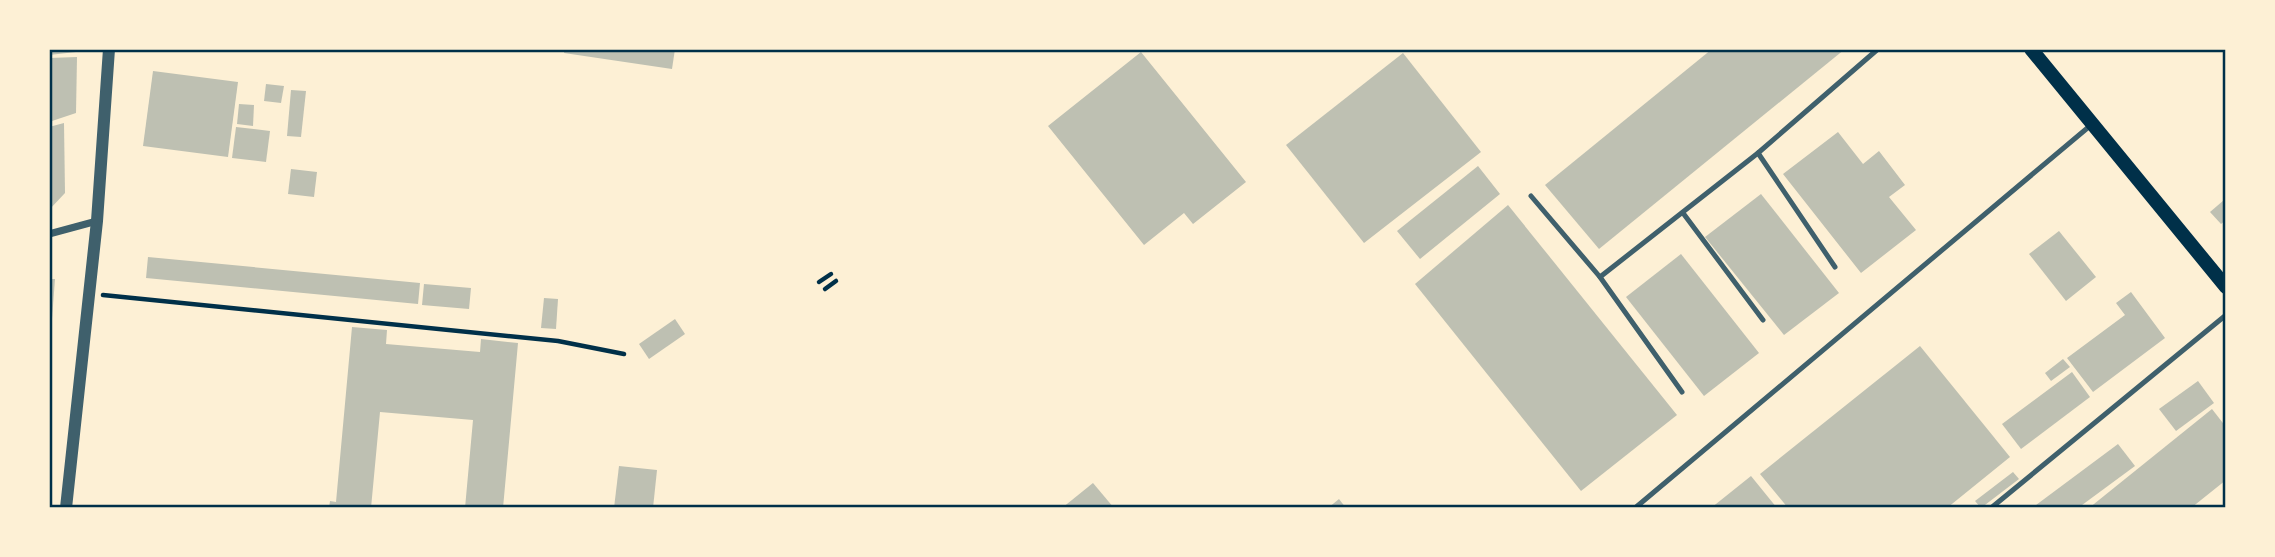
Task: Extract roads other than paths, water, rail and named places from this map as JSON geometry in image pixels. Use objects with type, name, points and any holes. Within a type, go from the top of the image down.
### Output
[{"type":"main road","points":[[2031,49],[2226,288]]},
{"type":"street","points":[[66,508],[97,221],[109,49]]},
{"type":"street","points":[[49,234],[97,221]]},
{"type":"lane","points":[[1601,277],[1758,153],[1878,49]]},
{"type":"lane","points":[[1635,508],[2091,125]]},
{"type":"lane","points":[[1758,153],[1835,267]]},
{"type":"lane","points":[[1531,196],[1601,277],[1682,392]]},
{"type":"lane","points":[[1683,213],[1763,320]]},
{"type":"lane","points":[[1991,508],[2226,315]]}]
